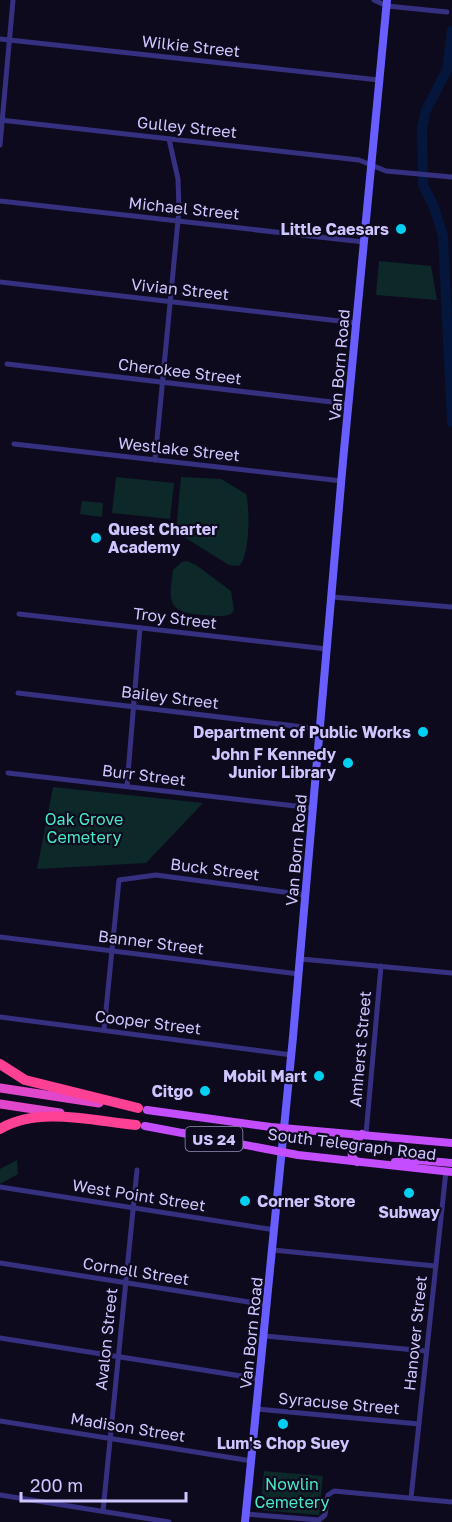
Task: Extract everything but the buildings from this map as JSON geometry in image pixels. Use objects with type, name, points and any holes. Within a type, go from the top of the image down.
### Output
[{"type":"highway","points":[[0,1064],[25,1080],[143,1109]]},
{"type":"highway","name":"South Telegraph Road","points":[[0,1088],[143,1109]]},
{"type":"highway","name":"South Telegraph Road","points":[[0,1104],[140,1125]]},
{"type":"highway","points":[[0,1130],[17,1122],[48,1118],[140,1125]]},
{"type":"main road","name":"Van Born Road","points":[[246,1518],[301,959],[349,404],[387,3]]},
{"type":"main road","name":"South Telegraph Road","points":[[143,1109],[284,1128],[452,1143]]},
{"type":"main road","name":"South Telegraph Road","points":[[140,1125],[282,1152],[357,1162],[450,1169]]},
{"type":"main road","points":[[357,1162],[352,1157],[351,1148],[364,1134]]},
{"type":"street","points":[[0,145],[13,0]]},
{"type":"street","points":[[374,0],[447,12]]},
{"type":"street","name":"Wilkie Street","points":[[0,39],[380,80]]},
{"type":"street","name":"Gulley Street","points":[[1,120],[359,160],[386,171],[452,177]]},
{"type":"street","points":[[155,460],[178,221],[178,179],[169,139]]},
{"type":"street","name":"Michael Street","points":[[0,201],[364,242]]},
{"type":"street","name":"Vivian Street","points":[[0,282],[357,322]]},
{"type":"street","name":"Cherokee Street","points":[[7,364],[349,404]]},
{"type":"street","name":"Westlake Street","points":[[14,444],[342,482]]},
{"type":"street","points":[[332,597],[452,607]]},
{"type":"street","name":"Troy Street","points":[[19,614],[327,649]]},
{"type":"street","points":[[127,786],[140,628]]},
{"type":"street","name":"Bailey Street","points":[[18,693],[320,729]]},
{"type":"street","name":"Burr Street","points":[[8,773],[313,808]]},
{"type":"street","name":"Buck Street","points":[[111,951],[117,884],[120,879],[156,875],[306,895]]},
{"type":"street","name":"Banner Street","points":[[0,937],[299,974]]},
{"type":"street","points":[[104,1030],[111,951]]},
{"type":"street","points":[[301,959],[452,973]]},
{"type":"street","name":"Amherst Street","points":[[364,1134],[381,966]]},
{"type":"street","name":"Cooper Street","points":[[0,1017],[292,1054]]},
{"type":"street","name":"Hanover Street","points":[[411,1498],[435,1266],[450,1169]]},
{"type":"street","name":"Avalon Street","points":[[103,1511],[137,1170]]},
{"type":"street","name":"West Point Street","points":[[0,1186],[275,1230]]},
{"type":"street","points":[[273,1251],[435,1266]]},
{"type":"street","name":"Cornell Street","points":[[0,1263],[268,1305]]},
{"type":"street","points":[[264,1336],[426,1351]]},
{"type":"street","name":"Syracuse Street","points":[[0,1338],[260,1379]]},
{"type":"street","name":"Syracuse Street","points":[[257,1408],[419,1424]]},
{"type":"street","name":"Madison Street","points":[[0,1421],[252,1461]]},
{"type":"street","points":[[246,1518],[319,1520],[324,1515],[328,1495],[334,1491],[452,1502]]},
{"type":"street","points":[[0,1495],[169,1522]]},
{"type":"green space","points":[[379,261],[431,266],[437,300],[376,295]]},
{"type":"green space","points":[[116,477],[174,483],[170,519],[112,513]]},
{"type":"green space","points":[[181,477],[221,479],[246,494],[247,543],[243,561],[239,566],[229,565],[176,532]]},
{"type":"green space","points":[[82,501],[103,503],[102,517],[80,514]]},
{"type":"green space","points":[[187,561],[231,591],[234,610],[231,614],[202,615],[176,608],[171,597],[173,570],[182,562]]},
{"type":"green space","name":"Oak Grove Cemetery","points":[[53,787],[203,803],[146,863],[37,869]]},
{"type":"green space","points":[[17,1160],[18,1174],[0,1184],[0,1169]]},
{"type":"green space","name":"Nowlin Cemetery","points":[[264,1471],[323,1476],[319,1515],[260,1510]]},
{"type":"waterway","points":[[452,31],[447,70],[425,112],[422,130],[423,185],[434,207],[443,236],[452,422]]},
{"type":"place","name":"Little Caesars","points":[[401,229]]},
{"type":"place","name":"Quest Charter Academy","points":[[96,538]]},
{"type":"place","name":"Department of Public Works","points":[[423,732]]},
{"type":"place","name":"John F Kennedy Junior Library","points":[[348,763]]},
{"type":"place","name":"Mobil Mart","points":[[319,1076]]},
{"type":"place","name":"Citgo","points":[[205,1091]]},
{"type":"place","name":"Subway","points":[[409,1193]]},
{"type":"place","name":"Corner Store","points":[[245,1201]]},
{"type":"place","name":"Lum's Chop Suey","points":[[283,1424]]}]
